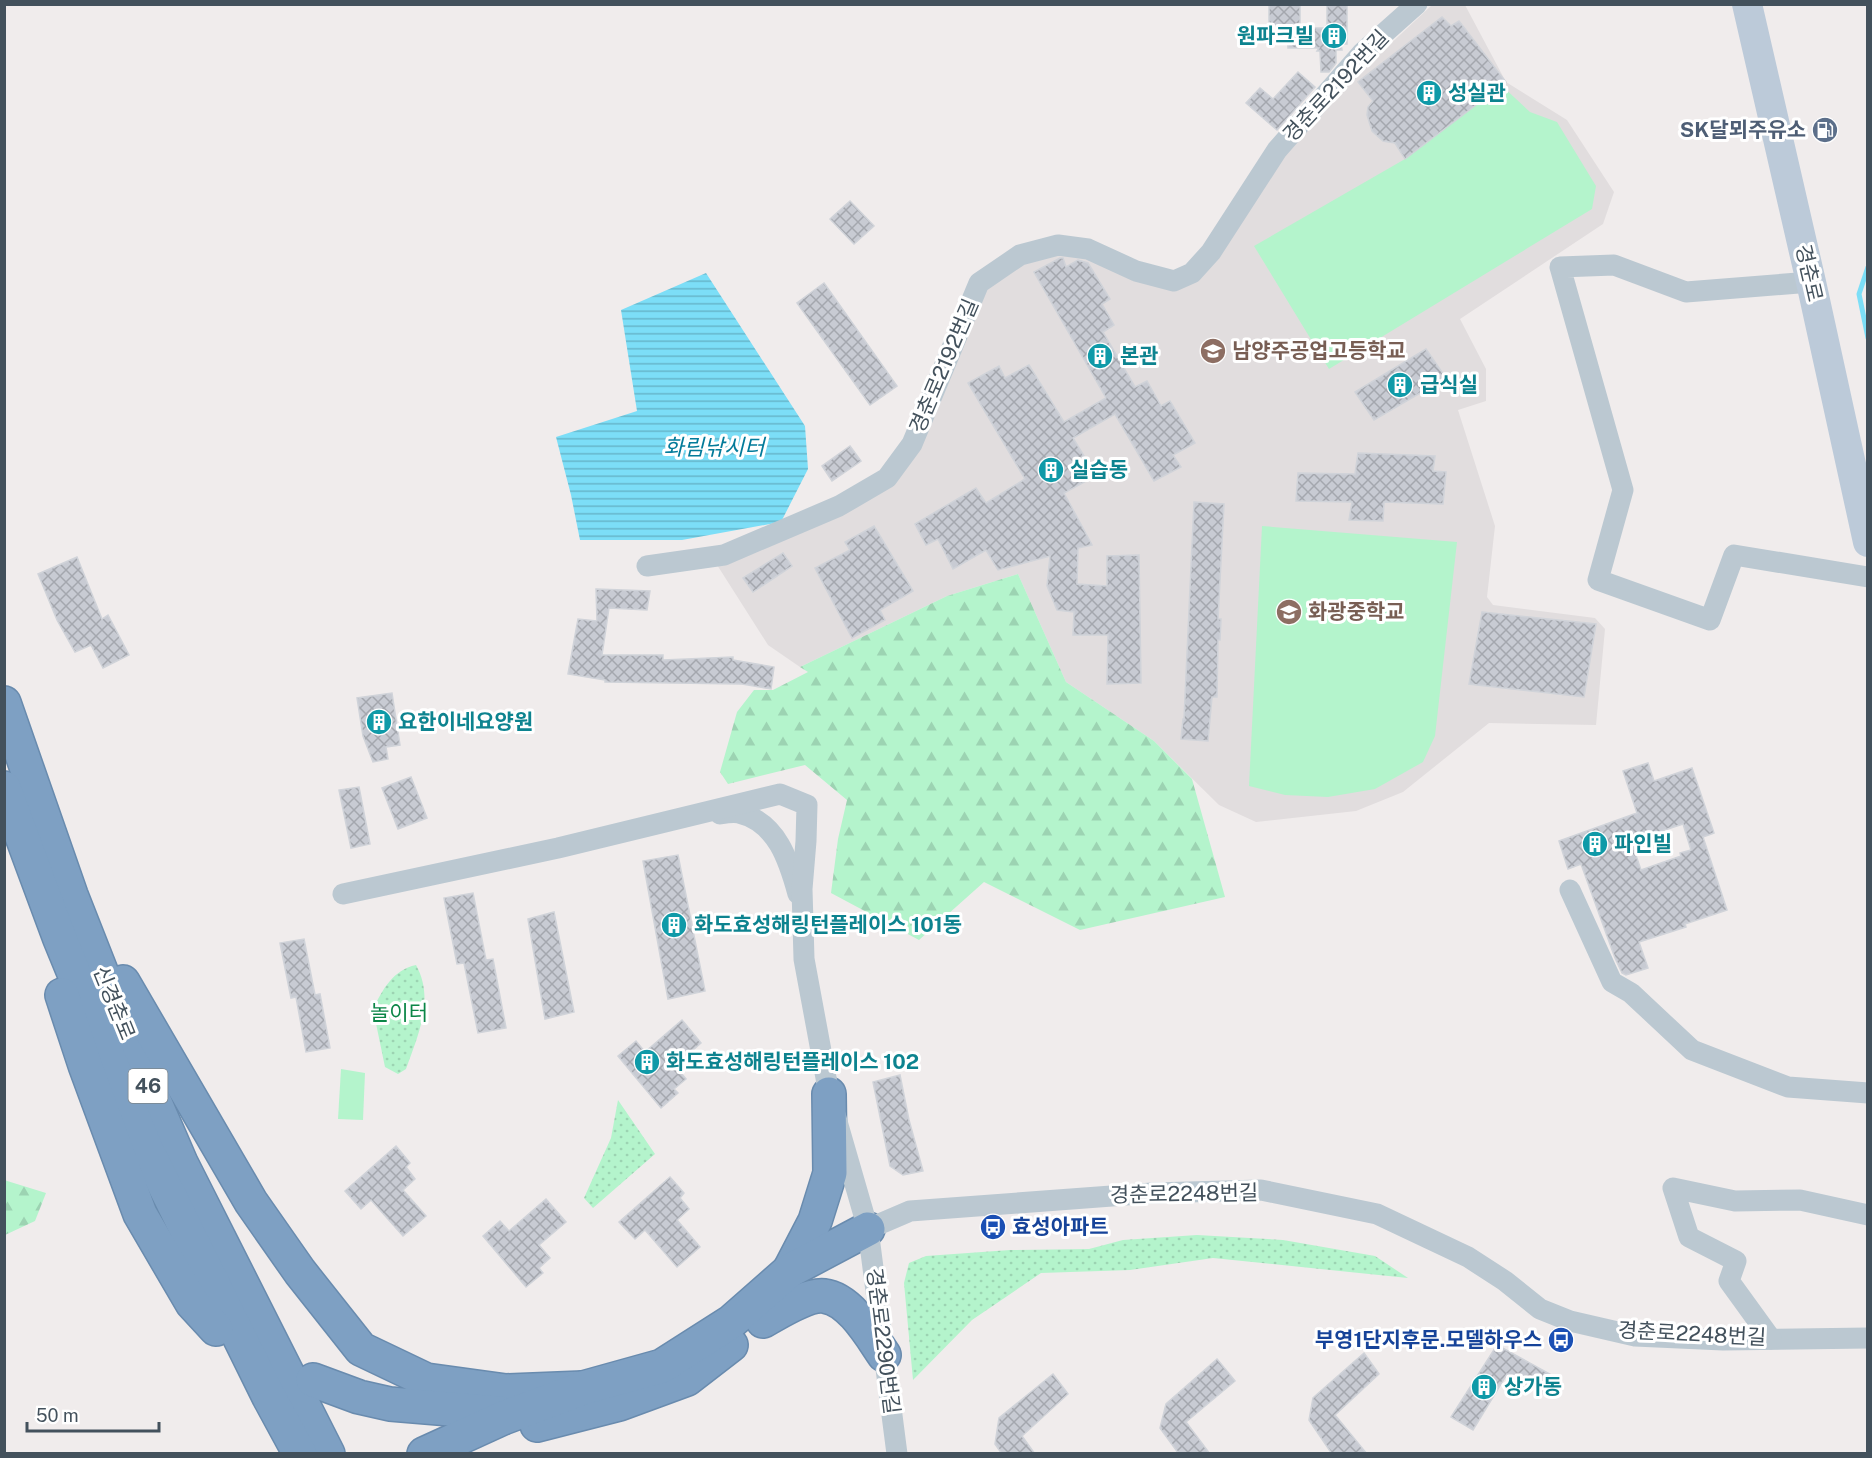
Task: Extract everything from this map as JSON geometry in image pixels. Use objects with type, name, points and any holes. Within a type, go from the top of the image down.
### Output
[{"type":"highway","name":"신경춘로","points":[[4,703],[71,894],[128,1040],[181,1163],[328,1454]]},
{"type":"highway","name":"신경춘로","points":[[4,788],[60,939],[146,1146],[269,1397],[300,1454]]},
{"type":"highway","points":[[15,819],[38,920],[85,1065],[140,1214],[192,1303],[216,1329]]},
{"type":"highway","points":[[71,894],[251,1202],[300,1272],[361,1349],[426,1380],[618,1404],[687,1379],[763,1321],[807,1276],[868,1229]]},
{"type":"highway","points":[[789,1271],[815,1221],[830,1173],[829,1094]]},
{"type":"highway","points":[[477,1454],[486,1446],[580,1401],[662,1366],[731,1322],[789,1271],[868,1229]]},
{"type":"highway","points":[[763,1321],[808,1299],[825,1296],[839,1302],[857,1316],[884,1355]]},
{"type":"highway","points":[[313,1380],[390,1404],[513,1414]]},
{"type":"highway","points":[[424,1454],[513,1414],[580,1401]]},
{"type":"street","name":"경춘로2192번길","points":[[647,566],[724,555],[839,506],[887,478],[912,444],[979,283],[1020,255],[1058,244],[1088,249],[1136,271],[1174,281],[1192,273],[1212,252],[1277,150],[1363,52],[1417,4]]},
{"type":"street","name":"경춘로","points":[[1747,4],[1811,282],[1859,462],[1868,542]]},
{"type":"street","points":[[1811,282],[1686,292],[1614,265],[1560,267],[1623,490],[1598,580],[1710,620],[1734,555],[1868,577]]},
{"type":"street","points":[[343,894],[558,848],[780,794],[807,805],[803,910]]},
{"type":"street","points":[[687,816],[738,812],[759,821],[780,842],[792,871],[803,910]]},
{"type":"street","points":[[1570,890],[1612,982],[1630,993],[1692,1050],[1788,1087],[1868,1093]]},
{"type":"street","name":"경춘로2290번길","points":[[803,910],[804,959],[829,1094],[868,1229],[897,1454]]},
{"type":"street","points":[[1771,1339],[1729,1281],[1736,1261],[1689,1237],[1673,1188],[1735,1201],[1800,1200],[1868,1215]]},
{"type":"street","name":"경춘로2248번길","points":[[868,1229],[910,1211],[1129,1194],[1261,1190],[1377,1214],[1468,1257],[1505,1281],[1540,1309],[1570,1321],[1635,1336],[1723,1340],[1868,1338]]},
{"type":"shaded area","points":[[1432,5],[1465,5],[1506,82],[1567,120],[1614,192],[1603,224],[1460,319],[1486,369],[1486,401],[1458,410],[1495,526],[1487,597],[1493,605],[1595,618],[1605,629],[1596,725],[1489,723],[1403,792],[1356,811],[1256,822],[1219,805],[1154,741],[1066,682],[1018,574],[947,596],[800,667],[768,645],[712,557],[887,478],[979,283],[1058,245],[1136,271],[1193,271],[1277,150]]},
{"type":"green space","points":[[1501,85],[1530,112],[1557,122],[1596,186],[1592,209],[1329,369],[1254,246],[1405,159]]},
{"type":"green space","points":[[1262,526],[1457,542],[1435,736],[1423,762],[1375,789],[1328,797],[1285,795],[1249,786]]},
{"type":"green space","points":[[1018,574],[1066,682],[1154,741],[1192,779],[1225,897],[1080,930],[984,882],[919,940],[831,893],[838,839],[847,800],[805,765],[728,784],[720,772],[737,712],[754,690],[773,690],[808,672],[800,667],[947,596]]},
{"type":"green space","name":"놀이터","points":[[416,965],[422,978],[424,991],[423,1017],[406,1069],[398,1074],[385,1067],[373,1009],[390,981],[401,971]]},
{"type":"green space","points":[[341,1069],[365,1073],[363,1120],[338,1119]]},
{"type":"green space","points":[[618,1100],[655,1154],[593,1208],[584,1198],[611,1138]]},
{"type":"green space","points":[[4,1180],[46,1193],[35,1221],[5,1235]]},
{"type":"green space","points":[[1197,1235],[1283,1240],[1375,1256],[1408,1278],[1213,1258],[1130,1270],[1041,1273],[972,1320],[913,1380],[904,1283],[909,1263],[926,1256],[1010,1250],[1089,1249],[1123,1240]]},
{"type":"water","name":"화림낚시터","points":[[706,273],[805,426],[808,469],[781,522],[682,540],[580,540],[556,437],[637,411],[621,310]]},
{"type":"building","points":[[1269,4],[1300,4],[1300,28],[1327,28],[1327,4],[1347,4],[1347,44],[1341,44],[1342,50],[1336,50],[1336,63],[1329,72],[1321,72],[1320,51],[1317,51],[1319,48],[1288,48],[1287,33],[1280,33],[1280,26],[1269,26]]},
{"type":"building","name":"성실관","points":[[1442,17],[1451,26],[1459,21],[1506,82],[1405,159],[1395,143],[1383,141],[1372,131],[1367,115],[1368,107],[1373,101],[1358,82]]},
{"type":"building","points":[[1298,72],[1315,87],[1277,130],[1246,103],[1260,88],[1273,99]]},
{"type":"building","points":[[850,201],[874,226],[854,244],[830,219]]},
{"type":"building","points":[[1063,258],[1066,267],[1078,260],[1088,263],[1110,299],[1102,304],[1114,325],[1103,332],[1135,387],[1147,381],[1161,406],[1170,401],[1195,443],[1173,455],[1181,467],[1154,481],[1115,414],[1073,438],[1084,456],[1076,460],[1088,480],[1064,493],[1092,545],[1078,548],[1077,584],[1107,586],[1107,556],[1139,555],[1141,683],[1107,684],[1108,635],[1073,635],[1074,612],[1057,610],[1047,586],[1050,556],[998,570],[986,550],[953,569],[938,539],[926,545],[915,524],[976,488],[986,503],[1025,479],[968,383],[999,366],[1005,378],[1029,365],[1064,422],[1106,398],[1034,272]]},
{"type":"building","points":[[824,283],[897,386],[870,405],[797,303]]},
{"type":"building","name":"급식실","points":[[1426,349],[1446,378],[1374,420],[1355,392]]},
{"type":"building","points":[[850,446],[861,461],[832,481],[822,466]]},
{"type":"building","points":[[1358,453],[1435,456],[1433,471],[1446,472],[1443,504],[1384,502],[1383,521],[1349,520],[1352,502],[1296,501],[1298,473],[1355,474]]},
{"type":"building","points":[[1194,502],[1224,504],[1218,619],[1221,619],[1220,640],[1218,640],[1217,697],[1212,697],[1208,741],[1181,739],[1184,719]]},
{"type":"building","points":[[874,526],[913,591],[880,610],[885,620],[852,638],[815,568],[850,550],[845,542]]},
{"type":"building","points":[[783,553],[792,566],[753,592],[743,578]]},
{"type":"building","points":[[77,557],[102,619],[108,615],[129,655],[103,668],[91,645],[75,652],[57,620],[38,574]]},
{"type":"building","points":[[596,589],[650,591],[647,610],[609,608],[602,655],[663,655],[663,660],[733,657],[733,660],[774,667],[771,689],[742,684],[605,682],[605,680],[568,674],[578,619],[597,621]]},
{"type":"building","points":[[1482,612],[1596,624],[1584,697],[1469,684]]},
{"type":"building","name":"요한이네요양원","points":[[392,693],[400,745],[386,747],[388,759],[373,762],[363,736],[357,698]]},
{"type":"building","points":[[1648,763],[1654,781],[1692,768],[1714,833],[1703,837],[1727,910],[1685,924],[1686,927],[1639,942],[1648,968],[1626,975],[1622,973],[1615,958],[1581,864],[1568,869],[1559,841],[1637,813],[1623,771]],"holes":[[[1683,824],[1691,850],[1680,853],[1681,856],[1641,870],[1631,841]]]},
{"type":"building","name":"요한이네요양원","points":[[411,777],[427,818],[398,829],[382,788]]},
{"type":"building","points":[[359,787],[370,844],[351,848],[339,790]]},
{"type":"building","name":"화도효성해링턴플레이스 101동","points":[[678,855],[705,991],[668,999],[643,861]]},
{"type":"building","points":[[473,893],[486,960],[493,959],[506,1028],[478,1033],[464,963],[457,964],[444,898]]},
{"type":"building","points":[[554,912],[574,1012],[545,1019],[528,919]]},
{"type":"building","points":[[304,939],[315,995],[320,994],[330,1048],[306,1052],[296,997],[291,998],[280,943]]},
{"type":"building","name":"화도효성해링턴플레이스 102","points":[[682,1020],[701,1043],[675,1066],[686,1079],[674,1089],[678,1093],[661,1108],[618,1056],[636,1041],[645,1052]]},
{"type":"building","points":[[900,1075],[923,1171],[903,1175],[890,1166],[873,1082]]},
{"type":"building","points":[[396,1146],[410,1163],[406,1167],[415,1179],[403,1190],[426,1216],[403,1236],[371,1200],[361,1209],[345,1191]]},
{"type":"building","points":[[670,1177],[684,1193],[680,1198],[689,1209],[677,1220],[700,1247],[677,1267],[645,1230],[635,1239],[619,1222]]},
{"type":"building","points":[[546,1199],[566,1222],[539,1245],[550,1258],[539,1268],[543,1273],[526,1287],[483,1236],[500,1221],[509,1231]]},
{"type":"building","name":"상가동","points":[[1497,1345],[1557,1378],[1547,1396],[1507,1374],[1473,1430],[1451,1417]]},
{"type":"building","points":[[1364,1353],[1379,1374],[1335,1415],[1367,1454],[1332,1454],[1309,1420],[1313,1398]]},
{"type":"building","points":[[1217,1359],[1235,1381],[1186,1422],[1210,1454],[1179,1454],[1160,1428],[1166,1404]]},
{"type":"building","points":[[1053,1374],[1068,1394],[1022,1436],[1035,1454],[1002,1454],[995,1444],[999,1418]]},
{"type":"waterway","points":[[1868,267],[1859,294],[1868,338]]},
{"type":"place","name":"원파크빌","points":[[1334,36]]},
{"type":"place","name":"성실관","points":[[1429,93]]},
{"type":"place","name":"SK달뫼주유소","points":[[1825,130]]},
{"type":"place","name":"남양주공업고등학교","points":[[1213,351]]},
{"type":"place","name":"본관","points":[[1100,356]]},
{"type":"place","name":"급식실","points":[[1400,385]]},
{"type":"place","name":"실습동","points":[[1051,470]]},
{"type":"place","name":"화광중학교","points":[[1289,612]]},
{"type":"place","name":"요한이네요양원","points":[[379,722]]},
{"type":"place","name":"파인빌","points":[[1595,844]]},
{"type":"place","name":"화도효성해링턴플레이스 101동","points":[[674,925]]},
{"type":"place","name":"화도효성해링턴플레이스 102","points":[[647,1062]]},
{"type":"place","name":"효성아파트","points":[[993,1227]]},
{"type":"place","name":"부영1단지후문.모델하우스","points":[[1561,1340]]},
{"type":"place","name":"상가동","points":[[1484,1387]]}]
